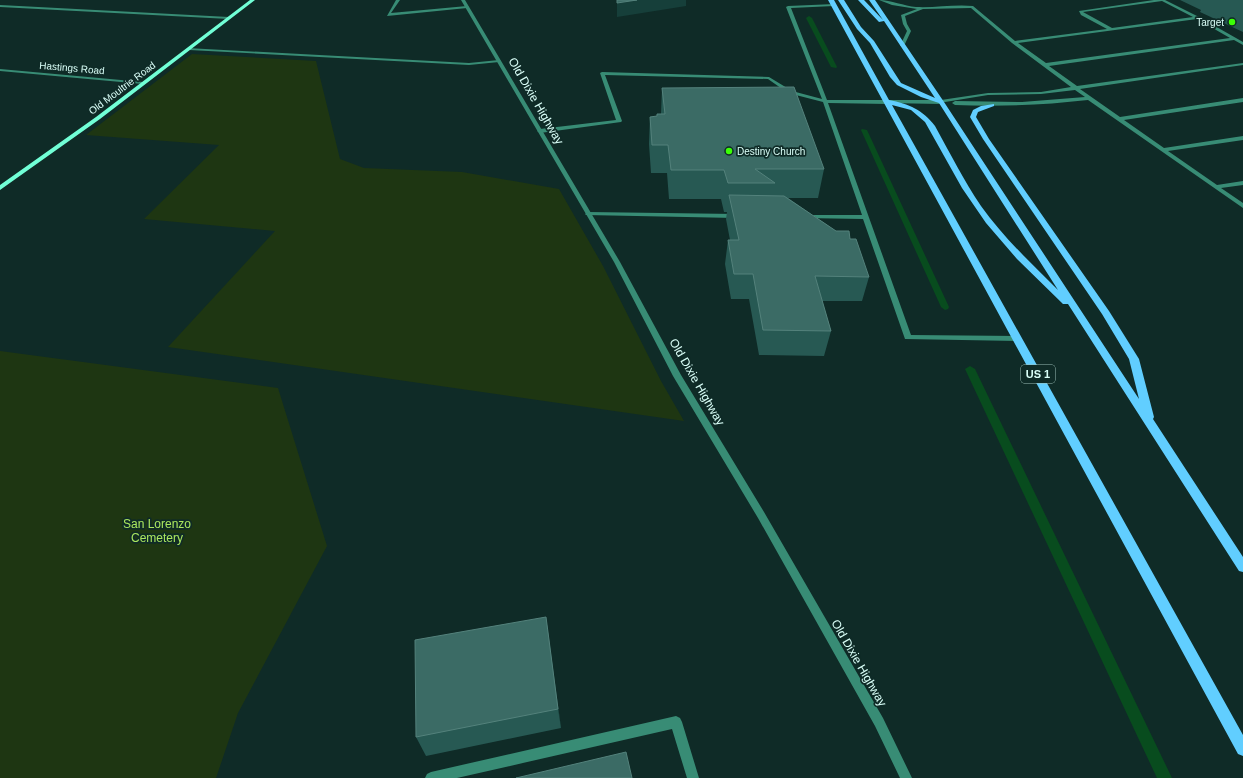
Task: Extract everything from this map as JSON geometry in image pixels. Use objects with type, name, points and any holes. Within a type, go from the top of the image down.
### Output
[{"type":"main road","name":"Old Moultrie Road","points":[[0,188],[189,49],[252,0]]},
{"type":"main road","points":[[861,0],[894,34]]},
{"type":"main road","points":[[872,0],[941,102],[1243,567]]},
{"type":"main road","points":[[835,2],[872,42],[893,77],[899,84],[911,91],[941,102]]},
{"type":"main road","name":"US 1","points":[[835,2],[888,102],[1243,749]]},
{"type":"main road","points":[[888,102],[907,106],[925,116],[978,207],[992,226],[1015,253],[1078,314]]},
{"type":"main road","points":[[992,105],[975,111],[973,117],[986,139],[1106,313],[1134,359],[1150,425]]},
{"type":"street","points":[[398,0],[388,16],[465,4]]},
{"type":"street","points":[[881,0],[898,5],[926,8],[972,7]]},
{"type":"street","points":[[966,0],[972,7],[1014,42],[1075,88],[1243,206]]},
{"type":"street","points":[[1111,29],[1082,14],[1081,11],[1162,0],[1198,18],[1243,44]]},
{"type":"street","points":[[835,2],[788,7],[825,101],[908,338],[1018,339]]},
{"type":"street","name":"Old Dixie Highway","points":[[465,4],[617,262],[678,376],[761,515],[879,722],[906,778]]},
{"type":"street","points":[[0,6],[230,18]]},
{"type":"street","points":[[902,45],[910,31],[905,24],[903,15],[926,8]]},
{"type":"street","points":[[1014,42],[1198,18]]},
{"type":"street","points":[[1044,64],[1234,39]]},
{"type":"street","points":[[189,49],[469,64],[499,61]]},
{"type":"street","points":[[941,102],[988,94],[1042,93],[1243,64]]},
{"type":"street","name":"Hastings Road","points":[[0,70],[143,83]]},
{"type":"street","points":[[540,131],[619,121],[602,73],[769,78],[790,92],[825,101],[941,102],[992,105],[1046,104],[1089,98]]},
{"type":"street","points":[[1119,119],[1243,100]]},
{"type":"street","points":[[1163,150],[1243,138]]},
{"type":"street","points":[[1217,187],[1243,183]]},
{"type":"street","points":[[588,214],[739,216]]},
{"type":"street","points":[[795,217],[866,217]]},
{"type":"street","points":[[431,778],[676,722],[693,778]]},
{"type":"green space","points":[[192,54],[316,61],[340,159],[364,168],[462,172],[559,189],[603,266],[661,381],[684,421],[168,347],[275,231],[144,219],[219,145],[86,135]]},
{"type":"green space","name":"San Lorenzo Cemetery","points":[[0,351],[278,388],[327,546],[238,713],[216,778],[0,778]]},
{"type":"building","points":[[617,0],[637,0],[617,3]]},
{"type":"building","name":"Destiny Church","points":[[794,87],[824,169],[755,169],[775,183],[728,183],[724,170],[671,170],[668,145],[652,145],[650,117],[657,116],[657,114],[665,114],[662,88]]},
{"type":"building","points":[[729,195],[784,196],[836,231],[849,231],[850,239],[856,239],[869,277],[815,276],[831,331],[763,330],[753,274],[734,274],[728,240],[739,240]]},
{"type":"building","points":[[546,617],[558,709],[416,737],[415,640]]},
{"type":"building","points":[[626,752],[632,778],[516,778]]},
{"type":"waterway","points":[[809,18],[834,67]]},
{"type":"waterway","points":[[864,130],[945,307]]},
{"type":"waterway","points":[[970,369],[1165,778]]},
{"type":"place","name":"Target","points":[[1232,22]]},
{"type":"place","name":"Destiny Church","points":[[729,151]]}]
